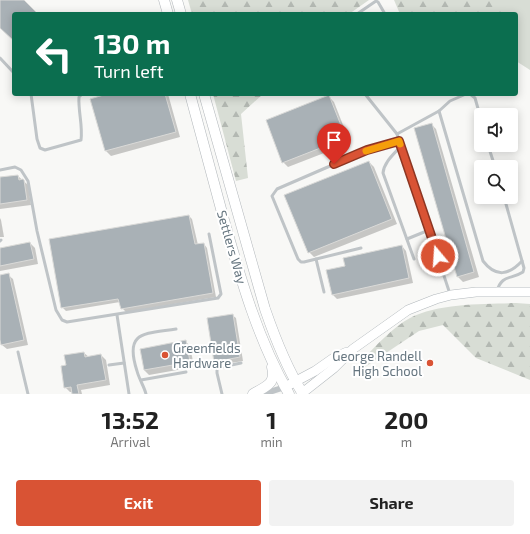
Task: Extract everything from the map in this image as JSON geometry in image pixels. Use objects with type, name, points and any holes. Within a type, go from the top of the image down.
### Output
[{"type":"main road","points":[[164,0],[167,12]]},
{"type":"main road","points":[[177,0],[180,12]]},
{"type":"main road","name":"Settlers Way","points":[[191,96],[237,267],[260,336],[287,391]]},
{"type":"main road","name":"Settlers Way","points":[[205,96],[264,308],[272,331],[302,394]]},
{"type":"main road","points":[[253,394],[268,385],[274,378],[260,336]]},
{"type":"street","points":[[302,394],[334,368],[354,349],[408,310],[451,295],[497,291],[530,292]]},
{"type":"street","points":[[264,394],[287,391],[295,381],[315,371],[335,357],[354,349]]},
{"type":"lane","points":[[360,12],[376,1],[384,12]]},
{"type":"lane","points":[[0,58],[12,71]]},
{"type":"lane","points":[[31,96],[37,140],[40,148],[45,150],[80,140],[82,133],[78,108],[78,97],[79,96]]},
{"type":"lane","points":[[367,96],[397,134],[451,295]]},
{"type":"lane","points":[[397,134],[439,111],[450,101],[461,96]]},
{"type":"lane","points":[[472,96],[475,98],[478,108]]},
{"type":"lane","points":[[439,111],[483,261],[487,266],[498,273],[510,271],[516,268],[522,261]]},
{"type":"lane","points":[[361,248],[300,262],[272,196],[277,189],[348,158],[367,150],[399,141]]},
{"type":"lane","points":[[401,146],[386,162],[383,168],[383,173],[414,259]]},
{"type":"lane","points":[[0,170],[15,167],[21,170],[28,181],[37,231],[59,316],[62,320],[68,322],[117,315],[220,296],[209,234]]},
{"type":"lane","points":[[497,291],[502,280],[519,275],[523,272],[522,261],[506,204]]},
{"type":"lane","points":[[407,238],[429,230]]},
{"type":"lane","points":[[316,259],[324,292]]},
{"type":"lane","points":[[117,315],[129,394]]},
{"type":"lane","points":[[146,394],[137,371],[132,349],[133,342],[142,335],[176,329]]},
{"type":"lane","points":[[18,352],[28,394]]},
{"type":"lane","points":[[109,365],[124,363]]},
{"type":"lane","points":[[222,394],[217,368],[241,363]]},
{"type":"lane","points":[[141,380],[186,372]]},
{"type":"green space","points":[[188,0],[369,0],[352,12],[191,12]]},
{"type":"green space","points":[[394,0],[501,0],[501,12],[399,12]]},
{"type":"green space","points":[[494,0],[530,0],[530,70],[518,62],[518,12],[495,12]]},
{"type":"green space","points":[[214,96],[261,96],[241,114],[248,178],[236,181]]},
{"type":"green space","points":[[516,303],[530,304],[530,380],[476,358],[443,325],[419,331],[362,369],[362,360],[384,338],[404,322],[421,313],[434,309],[462,305]]},
{"type":"building","points":[[0,0],[24,0],[36,12],[12,12],[12,39],[0,28]]},
{"type":"building","points":[[100,96],[166,96],[176,132],[105,151],[90,99]]},
{"type":"building","points":[[329,96],[346,138],[282,163],[266,120]]},
{"type":"building","points":[[432,123],[474,272],[457,277],[414,128]]},
{"type":"building","points":[[369,161],[392,219],[308,253],[284,195]]},
{"type":"building","points":[[18,175],[19,180],[24,180],[27,200],[0,204],[0,177]]},
{"type":"building","points":[[189,215],[195,244],[204,243],[213,293],[121,309],[118,299],[61,308],[49,239]]},
{"type":"building","points":[[30,242],[34,259],[0,266],[0,248]]},
{"type":"building","points":[[402,245],[409,278],[332,295],[326,270],[345,266],[343,258]]},
{"type":"building","points":[[9,273],[24,340],[1,345],[0,275]]},
{"type":"building","points":[[233,314],[240,357],[214,362],[207,318]]},
{"type":"building","name":"Greenfields Hardware","points":[[186,340],[190,362],[144,370],[140,349]]},
{"type":"building","points":[[84,352],[85,357],[101,354],[106,380],[77,385],[79,394],[72,394],[71,387],[64,388],[61,366],[66,365],[64,355]]},
{"type":"slow traffic","points":[[366,151],[399,141],[400,144]]},
{"type":"place","name":"Greenfields Hardware","points":[[165,355]]},
{"type":"place","name":"George Randell High School","points":[[430,363]]},
{"type":"route","points":[[334,164],[367,150],[399,141],[438,256]]}]
